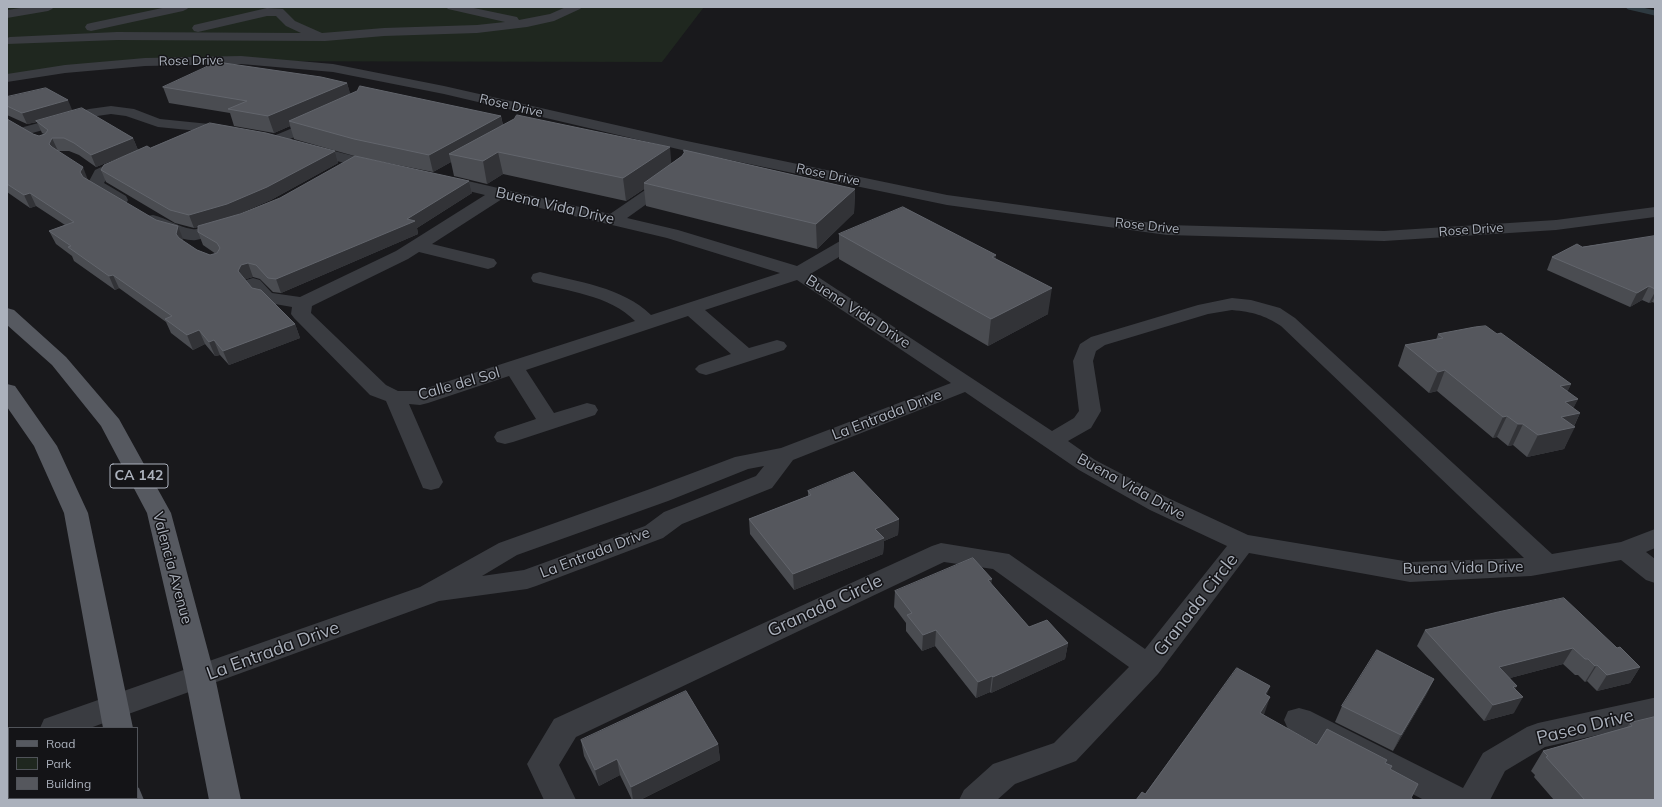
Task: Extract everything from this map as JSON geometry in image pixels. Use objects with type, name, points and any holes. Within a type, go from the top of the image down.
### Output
[{"type":"main road","name":"Valencia Avenue","points":[[7,314],[60,362],[111,424],[159,514],[200,677],[225,800]]},
{"type":"main road","points":[[7,391],[45,446],[76,513],[116,717]]},
{"type":"street","points":[[7,14],[48,7]]},
{"type":"street","points":[[9,41],[52,36],[183,7]]},
{"type":"street","points":[[452,7],[527,23]]},
{"type":"street","points":[[9,41],[117,36],[325,37],[384,32],[477,30],[527,23],[554,17],[576,7]]},
{"type":"street","points":[[191,21],[260,8],[279,12],[286,20],[304,31],[325,37]]},
{"type":"street","points":[[170,37],[243,17],[267,12],[279,12]]},
{"type":"street","points":[[117,36],[176,24]]},
{"type":"street","name":"Rose Drive","points":[[7,78],[65,69],[145,62],[241,60],[333,68],[444,90],[682,145],[947,200],[1167,230],[1384,236],[1556,225],[1655,212]]},
{"type":"street","points":[[44,142],[19,127],[111,110],[129,112],[158,123],[193,127],[222,128],[260,136],[356,162],[392,170]]},
{"type":"street","points":[[260,136],[330,116]]},
{"type":"street","points":[[172,142],[193,127]]},
{"type":"street","points":[[146,153],[101,173],[93,174],[95,185],[196,243],[238,222]]},
{"type":"street","points":[[336,173],[356,162]]},
{"type":"street","name":"Buena Vida Drive","points":[[457,167],[432,178],[672,234],[799,273],[1087,465],[1159,504],[1243,543],[1410,572],[1531,567],[1626,550],[1655,538]]},
{"type":"street","points":[[613,220],[677,175]]},
{"type":"street","points":[[253,284],[265,297],[303,304],[321,293],[402,255],[500,193]]},
{"type":"street","name":"Calle del Sol","points":[[303,304],[301,314],[378,390],[394,397],[420,398],[799,273],[875,229]]},
{"type":"street","points":[[417,246],[488,263]]},
{"type":"street","points":[[540,278],[605,295],[634,309],[648,323]]},
{"type":"street","points":[[1052,441],[1083,423],[1090,411],[1083,361],[1087,348],[1098,341],[1205,309],[1232,304],[1251,306],[1273,312],[1288,322],[1547,564]]},
{"type":"street","points":[[692,309],[745,356]]},
{"type":"street","points":[[706,369],[777,346]]},
{"type":"street","points":[[514,367],[549,423]]},
{"type":"street","name":"La Entrada Drive","points":[[61,727],[116,717],[200,677],[430,594],[508,549],[659,495],[743,462],[785,455],[967,384]]},
{"type":"street","points":[[394,397],[431,482]]},
{"type":"street","points":[[505,437],[587,410]]},
{"type":"street","name":"La Entrada Drive","points":[[430,594],[527,579],[654,532],[673,518],[764,482],[785,455]]},
{"type":"street","name":"Granada Circle","points":[[975,800],[1004,774],[1065,752],[1148,666],[1243,543]]},
{"type":"street","points":[[1626,550],[1655,573]]},
{"type":"street","name":"Granada Circle","points":[[560,800],[543,764],[565,728],[941,552],[1000,562],[1148,666]]},
{"type":"street","name":"Paseo Drive","points":[[1473,800],[1494,762],[1538,736],[1653,710]]},
{"type":"street","points":[[1299,720],[1455,800]]},
{"type":"green space","points":[[7,7],[704,7],[662,62],[176,61],[7,75]]},
{"type":"building","points":[[217,62],[321,77],[347,83],[268,116],[228,109],[247,101],[163,87]]},
{"type":"building","points":[[360,86],[501,116],[429,155],[354,139],[289,121],[357,91]]},
{"type":"building","points":[[46,88],[68,100],[22,113],[7,106],[7,97]]},
{"type":"building","points":[[82,108],[133,138],[91,155],[64,138],[52,138],[49,144],[83,167],[80,172],[83,177],[156,220],[178,226],[176,234],[179,238],[197,250],[210,255],[217,253],[220,248],[217,243],[198,232],[198,226],[240,214],[280,198],[355,156],[469,181],[407,219],[415,221],[276,279],[268,278],[256,265],[248,263],[241,265],[238,271],[252,288],[261,290],[295,324],[223,351],[214,340],[209,342],[199,330],[187,335],[165,319],[172,316],[113,275],[109,276],[68,247],[71,246],[49,231],[74,222],[30,193],[24,195],[7,184],[7,119],[39,136],[45,134],[48,130],[36,121]]},
{"type":"building","points":[[517,115],[670,147],[623,178],[498,152],[483,161],[449,154],[514,119]]},
{"type":"building","points":[[210,123],[266,133],[335,151],[267,187],[227,204],[189,215],[170,210],[101,170],[104,165],[147,146],[150,148]]},
{"type":"building","points":[[684,150],[855,189],[816,224],[644,183],[682,156]]},
{"type":"building","points":[[903,207],[996,255],[992,257],[1052,288],[991,319],[839,234]]},
{"type":"building","points":[[1655,236],[1655,289],[1649,286],[1637,293],[1552,257],[1577,244],[1582,247]]},
{"type":"building","points":[[1486,326],[1497,334],[1501,333],[1571,384],[1560,386],[1578,399],[1565,402],[1580,413],[1561,417],[1575,427],[1538,435],[1523,424],[1518,424],[1507,416],[1503,417],[1445,370],[1438,372],[1405,345],[1443,338],[1438,334]]},
{"type":"building","points":[[854,472],[899,519],[875,529],[884,538],[793,574],[749,519],[811,495],[808,491]]},
{"type":"building","points":[[973,558],[992,579],[988,580],[1029,627],[1047,620],[1068,643],[993,677],[992,676],[978,682],[936,630],[923,635],[907,615],[912,613],[895,591]]},
{"type":"building","points":[[1564,598],[1617,648],[1620,647],[1640,667],[1607,675],[1597,665],[1595,666],[1588,659],[1585,659],[1573,648],[1499,667],[1517,686],[1513,687],[1523,697],[1493,705],[1425,630],[1498,612]]},
{"type":"building","points":[[1377,650],[1434,679],[1401,735],[1342,706]]},
{"type":"building","points":[[1237,668],[1270,686],[1265,694],[1270,697],[1260,713],[1317,745],[1327,729],[1387,760],[1385,763],[1392,766],[1390,769],[1418,784],[1411,798],[1414,800],[1136,800],[1142,792],[1145,794]]},
{"type":"building","points":[[686,691],[718,744],[631,787],[617,759],[595,770],[581,740]]},
{"type":"building","points":[[1655,717],[1655,800],[1585,800],[1546,757],[1548,756],[1543,751],[1632,726],[1630,723]]},
{"type":"waterway","points":[[1629,7],[1655,13]]}]
